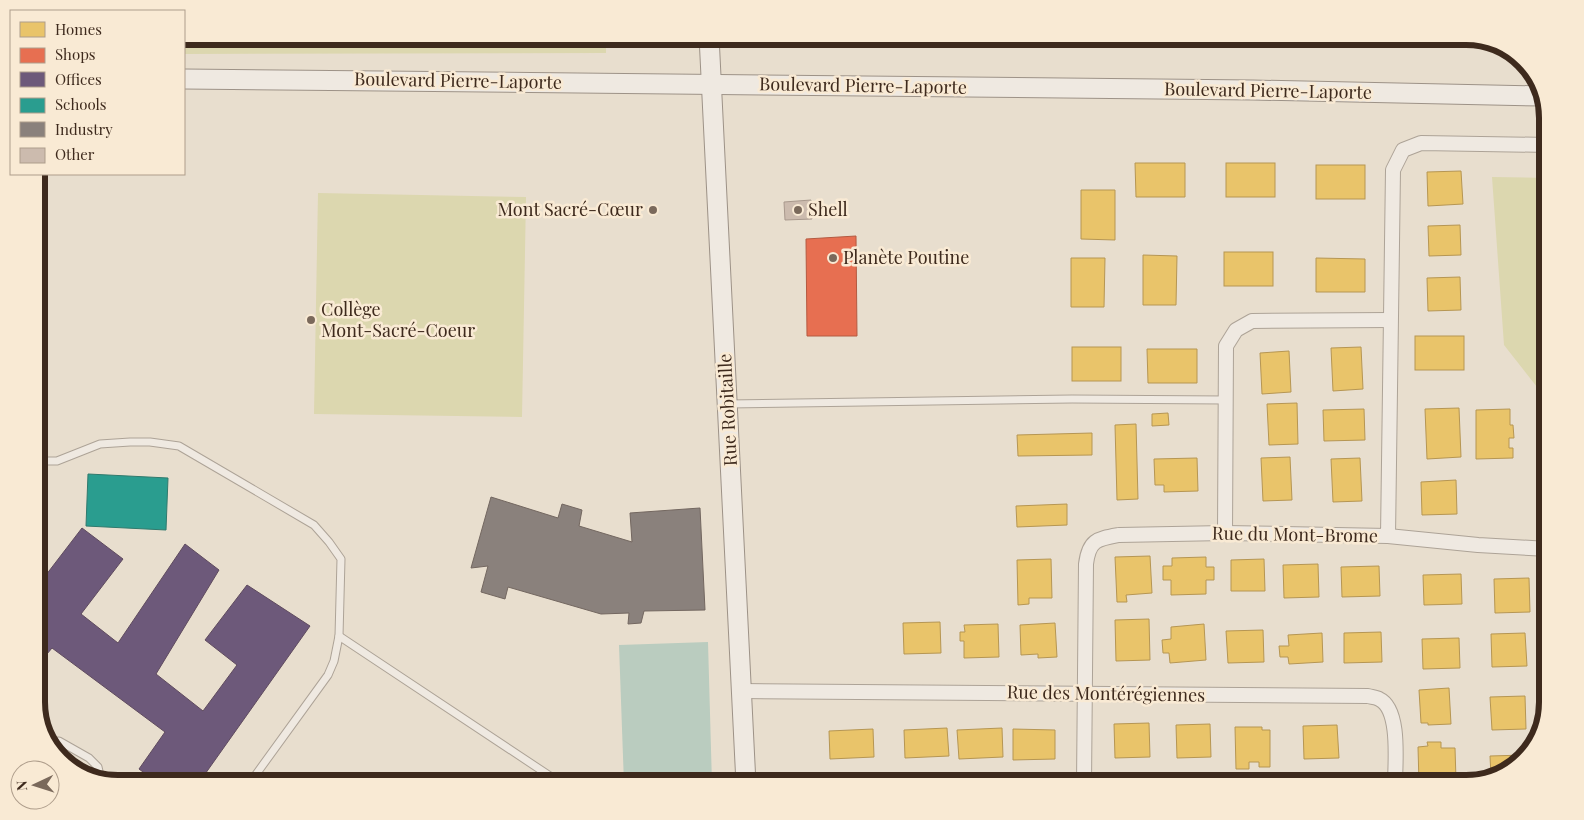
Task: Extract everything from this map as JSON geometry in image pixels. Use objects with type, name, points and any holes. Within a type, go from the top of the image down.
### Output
[{"type":"main road","name":"Rue Robitaille","points":[[710,45],[746,775]]},
{"type":"main road","name":"Boulevard Pierre-Laporte","points":[[185,79],[1253,90],[1535,96]]},
{"type":"street","name":"Rue du Mont-Brome","points":[[1084,775],[1086,564],[1092,543],[1102,538],[1119,535],[1225,533],[1388,536],[1393,170],[1403,150],[1421,143],[1539,145]]},
{"type":"street","points":[[1225,533],[1226,346],[1236,330],[1252,320],[1390,320]]},
{"type":"street","points":[[1388,536],[1478,545],[1539,548]]},
{"type":"street","name":"Rue des Montérégiennes","points":[[742,691],[1368,696],[1380,699],[1388,708],[1393,720],[1395,736],[1394,775]]},
{"type":"lane","points":[[728,404],[1072,399],[1225,400]]},
{"type":"lane","points":[[45,461],[57,461],[100,444],[150,442],[179,446],[314,525],[330,542],[341,559],[339,636],[334,662],[328,675],[256,775]]},
{"type":"lane","points":[[339,636],[548,775]]},
{"type":"lane","points":[[56,741],[89,758],[98,767],[99,772]]},
{"type":"shaded area","points":[[185,45],[606,45],[606,53],[185,54]]},
{"type":"shaded area","points":[[1492,177],[1539,178],[1539,521],[1537,387],[1504,345]]},
{"type":"shaded area","points":[[318,193],[526,197],[522,417],[314,414]]},
{"type":"shaded area","points":[[708,642],[712,775],[624,775],[619,645]]},
{"type":"building: Homes","points":[[1135,163],[1185,163],[1185,197],[1136,197]]},
{"type":"building: Homes","points":[[1226,163],[1275,163],[1275,197],[1226,197]]},
{"type":"building: Homes","points":[[1316,165],[1365,165],[1365,199],[1316,199]]},
{"type":"building: Homes","points":[[1461,171],[1463,204],[1428,206],[1427,172]]},
{"type":"building: Homes","points":[[1081,190],[1115,190],[1115,240],[1081,239]]},
{"type":"building: Homes","points":[[1460,225],[1461,255],[1429,256],[1428,226]]},
{"type":"building: Homes","points":[[1224,252],[1273,252],[1273,286],[1224,286]]},
{"type":"building: Homes","points":[[1143,255],[1177,256],[1176,305],[1143,305]]},
{"type":"building: Homes","points":[[1071,258],[1105,258],[1104,307],[1071,307]]},
{"type":"building: Homes","points":[[1316,258],[1365,259],[1365,292],[1316,292]]},
{"type":"building: Homes","points":[[1460,277],[1461,310],[1428,311],[1427,278]]},
{"type":"building: Homes","points":[[1415,336],[1464,336],[1464,370],[1415,370]]},
{"type":"building: Homes","points":[[1072,347],[1121,347],[1121,381],[1072,381]]},
{"type":"building: Homes","points":[[1361,347],[1363,389],[1333,391],[1331,348]]},
{"type":"building: Homes","points":[[1147,349],[1197,349],[1197,383],[1148,383]]},
{"type":"building: Homes","points":[[1289,351],[1291,392],[1262,394],[1260,353]]},
{"type":"building: Homes","points":[[1297,403],[1298,444],[1269,445],[1267,404]]},
{"type":"building: Homes","points":[[1459,408],[1461,457],[1427,459],[1425,409]]},
{"type":"building: Homes","points":[[1364,409],[1365,440],[1324,441],[1323,410]]},
{"type":"building: Homes","points":[[1510,409],[1510,425],[1513,425],[1514,438],[1509,438],[1509,448],[1513,448],[1513,458],[1476,459],[1476,410]]},
{"type":"building: Homes","points":[[1168,413],[1169,425],[1152,426],[1152,414]]},
{"type":"building: Homes","points":[[1136,424],[1138,499],[1117,500],[1115,425]]},
{"type":"building: Homes","points":[[1092,433],[1092,455],[1018,456],[1017,435]]},
{"type":"building: Homes","points":[[1290,457],[1292,500],[1263,501],[1261,458]]},
{"type":"building: Homes","points":[[1197,458],[1198,491],[1164,492],[1164,485],[1155,485],[1154,459]]},
{"type":"building: Homes","points":[[1360,458],[1362,501],[1333,502],[1331,459]]},
{"type":"building: Homes","points":[[1456,480],[1457,514],[1422,515],[1421,482]]},
{"type":"building: Homes","points":[[1067,504],[1067,525],[1017,527],[1016,506]]},
{"type":"building: Homes","points":[[1150,556],[1152,593],[1126,595],[1127,602],[1117,602],[1115,557]]},
{"type":"building: Homes","points":[[1206,557],[1206,567],[1214,567],[1214,580],[1206,580],[1206,594],[1171,595],[1171,580],[1163,580],[1163,566],[1172,566],[1172,558]]},
{"type":"building: Homes","points":[[1051,559],[1052,598],[1029,598],[1029,604],[1018,605],[1017,560]]},
{"type":"building: Homes","points":[[1264,559],[1265,591],[1231,591],[1231,560]]},
{"type":"building: Homes","points":[[1318,564],[1319,597],[1284,598],[1283,565]]},
{"type":"building: Homes","points":[[1379,566],[1380,596],[1342,597],[1341,567]]},
{"type":"building: Homes","points":[[1461,574],[1462,604],[1424,605],[1423,575]]},
{"type":"building: Homes","points":[[1529,578],[1530,612],[1495,613],[1494,579]]},
{"type":"building: Homes","points":[[1149,619],[1150,660],[1116,661],[1115,620]]},
{"type":"building: Homes","points":[[940,622],[941,653],[904,654],[903,623]]},
{"type":"building: Homes","points":[[1055,623],[1057,657],[1038,658],[1038,654],[1021,655],[1020,625]]},
{"type":"building: Homes","points":[[998,624],[999,657],[964,658],[964,641],[960,641],[960,632],[965,632],[964,625]]},
{"type":"building: Homes","points":[[1204,624],[1206,660],[1170,663],[1169,653],[1163,653],[1162,640],[1171,639],[1171,627]]},
{"type":"building: Homes","points":[[1263,630],[1264,662],[1228,663],[1226,631]]},
{"type":"building: Homes","points":[[1381,632],[1382,662],[1344,663],[1344,633]]},
{"type":"building: Homes","points":[[1322,633],[1323,662],[1289,664],[1288,657],[1280,657],[1279,646],[1289,646],[1288,635]]},
{"type":"building: Homes","points":[[1525,633],[1527,666],[1492,667],[1491,634]]},
{"type":"building: Homes","points":[[1459,638],[1460,668],[1423,669],[1422,639]]},
{"type":"building: Homes","points":[[1449,688],[1451,724],[1428,725],[1428,723],[1421,723],[1419,690]]},
{"type":"building: Homes","points":[[1525,696],[1526,729],[1492,730],[1490,697]]},
{"type":"building: Homes","points":[[1149,723],[1150,757],[1115,758],[1114,724]]},
{"type":"building: Homes","points":[[1210,724],[1211,757],[1177,758],[1176,725]]},
{"type":"building: Homes","points":[[1337,725],[1339,758],[1304,759],[1303,726]]},
{"type":"building: Homes","points":[[1235,727],[1262,727],[1262,730],[1270,730],[1270,767],[1259,767],[1259,762],[1249,762],[1249,769],[1236,769]]},
{"type":"building: Homes","points":[[947,728],[949,756],[905,758],[904,730]]},
{"type":"building: Homes","points":[[1002,728],[1003,757],[959,759],[957,730]]},
{"type":"building: Homes","points":[[873,729],[874,757],[830,759],[829,731]]},
{"type":"building: Homes","points":[[1013,729],[1055,730],[1055,759],[1013,760]]},
{"type":"building: Homes","points":[[1427,742],[1441,742],[1441,748],[1455,748],[1456,775],[1419,775],[1418,747],[1428,746]]},
{"type":"building: Homes","points":[[1516,755],[1507,763],[1491,770],[1490,756]]},
{"type":"building: Shops","points":[[856,236],[857,336],[807,336],[806,239]]},
{"type":"building: Offices","points":[[82,528],[123,559],[81,614],[118,643],[185,544],[219,570],[156,674],[203,711],[237,665],[205,640],[247,585],[310,626],[204,775],[147,775],[139,769],[165,732],[52,648],[45,656],[45,576]]},
{"type":"building: Schools","points":[[88,474],[168,478],[166,530],[86,526]]},
{"type":"building: Industry","points":[[491,497],[558,518],[562,504],[582,510],[579,526],[632,542],[630,513],[700,508],[705,610],[644,611],[641,623],[628,624],[629,613],[601,614],[508,587],[505,599],[481,592],[488,566],[471,568]]},
{"type":"building: Other","name":"Shell","points":[[811,200],[812,219],[785,220],[784,202]]},
{"type":"place","name":"Mont Sacré-Cœur","points":[[653,210]]},
{"type":"place","name":"Shell","points":[[798,210]]},
{"type":"place","name":"Planète Poutine","points":[[833,258]]},
{"type":"place","name":"Collège Mont-Sacré-Coeur","points":[[311,320]]}]
